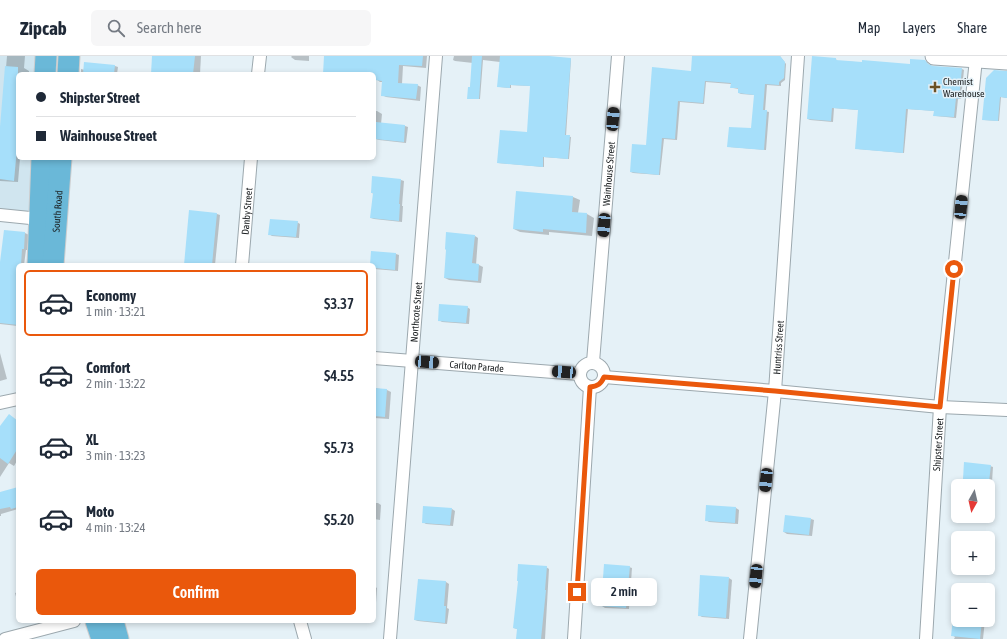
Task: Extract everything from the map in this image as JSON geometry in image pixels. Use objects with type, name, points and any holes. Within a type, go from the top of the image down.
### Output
[{"type":"highway","points":[[45,72],[46,56]]},
{"type":"highway","points":[[68,72],[69,56]]},
{"type":"highway","name":"South Road","points":[[42,160],[53,263]]},
{"type":"highway","name":"South Road","points":[[38,263],[61,160]]},
{"type":"highway","points":[[97,623],[102,639]]},
{"type":"highway","points":[[114,623],[118,639]]},
{"type":"main road","points":[[934,56],[1007,61]]},
{"type":"street","points":[[258,72],[260,56]]},
{"type":"street","name":"Northcote Street","points":[[390,639],[436,56]]},
{"type":"street","name":"Wainhouse Street","points":[[593,362],[618,56]]},
{"type":"street","name":"Huntriss Street","points":[[750,639],[775,391],[798,56]]},
{"type":"street","name":"Shipster Street","points":[[926,639],[940,407],[976,59]]},
{"type":"street","name":"Danby Street","points":[[242,263],[251,160]]},
{"type":"street","points":[[0,215],[48,219]]},
{"type":"street","name":"Carlton Parade","points":[[376,358],[579,374]]},
{"type":"street","points":[[593,362],[604,370],[602,382],[597,386],[590,387],[584,385],[580,380],[579,374],[586,363],[593,362]]},
{"type":"street","points":[[604,377],[775,391],[940,407],[1007,410]]},
{"type":"street","points":[[574,639],[590,387]]},
{"type":"street","points":[[0,403],[16,399]]},
{"type":"street","points":[[5,639],[66,623]]},
{"type":"street","points":[[301,623],[305,639]]},
{"type":"shaded area","points":[[0,56],[46,56],[45,72],[16,72],[16,160],[42,160],[40,219],[0,215]]},
{"type":"building","points":[[152,56],[195,56],[193,72],[151,72]]},
{"type":"building","points":[[324,56],[423,56],[422,66],[399,65],[398,83],[418,84],[416,99],[381,96],[382,81],[376,80],[376,72],[323,72]]},
{"type":"building","points":[[472,56],[482,56],[479,99],[467,99],[468,87],[470,87]]},
{"type":"building","points":[[500,56],[549,56],[571,58],[565,135],[570,135],[568,159],[543,157],[543,167],[497,163],[500,130],[527,132],[530,86],[510,85],[510,88],[497,87]]},
{"type":"building","points":[[692,56],[780,56],[785,62],[784,78],[779,82],[779,85],[765,84],[763,110],[767,110],[764,150],[727,147],[729,127],[751,128],[754,95],[738,93],[738,88],[730,88],[731,83],[705,81],[703,103],[678,101],[675,139],[662,138],[659,175],[630,172],[632,144],[646,145],[652,67],[691,71]]},
{"type":"building","points":[[812,56],[836,58],[836,60],[862,62],[862,60],[910,64],[910,59],[925,60],[928,64],[933,66],[962,68],[959,99],[956,98],[954,117],[933,116],[934,111],[906,109],[903,153],[855,149],[858,110],[832,108],[831,121],[807,119]]},
{"type":"building","points":[[84,62],[115,65],[114,72],[83,72]]},
{"type":"building","points":[[5,66],[18,67],[18,72],[16,72],[16,159],[14,181],[0,179],[0,127]]},
{"type":"building","points":[[994,70],[1007,71],[1007,98],[1000,97],[998,121],[982,120],[986,78]]},
{"type":"building","points":[[376,122],[405,125],[404,142],[376,139]]},
{"type":"building","points":[[372,176],[401,179],[399,221],[370,218],[373,193],[371,193]]},
{"type":"building","points":[[516,191],[573,196],[572,212],[587,213],[586,233],[543,229],[543,232],[513,229]]},
{"type":"building","points":[[189,210],[217,213],[212,263],[184,263]]},
{"type":"building","points":[[270,219],[298,221],[296,237],[268,235]]},
{"type":"building","points":[[4,230],[25,232],[21,263],[16,263],[16,325],[0,323],[0,262]]},
{"type":"building","points":[[446,232],[475,235],[472,263],[479,264],[478,281],[444,278]]},
{"type":"building","points":[[371,251],[396,253],[395,270],[376,268],[376,263],[370,263]]},
{"type":"building","points":[[439,304],[468,306],[466,323],[438,321]]},
{"type":"building","points":[[376,388],[387,389],[385,417],[376,416]]},
{"type":"building","points":[[9,414],[16,419],[16,451],[8,464],[0,458],[0,426]]},
{"type":"building","points":[[964,462],[991,465],[989,479],[963,479]]},
{"type":"building","points":[[16,488],[16,508],[0,509],[0,492]]},
{"type":"building","points":[[706,505],[736,507],[735,523],[705,521]]},
{"type":"building","points":[[423,506],[452,508],[450,525],[422,523]]},
{"type":"building","points":[[785,515],[811,518],[809,535],[783,532]]},
{"type":"building","points":[[518,564],[547,566],[541,639],[516,639],[517,629],[513,628],[518,581]]},
{"type":"building","points":[[604,564],[630,566],[626,608],[601,606]]},
{"type":"building","points":[[700,575],[729,577],[726,618],[698,616]]},
{"type":"building","points":[[418,579],[446,581],[444,606],[446,606],[445,623],[414,620]]},
{"type":"building","points":[[952,627],[981,627],[980,639],[951,636]]},
{"type":"place","name":"Chemist Warehouse","points":[[935,87]]},
{"type":"route","points":[[577,592],[590,387],[597,386],[602,382],[604,377],[775,391],[940,407],[954,269]]}]
